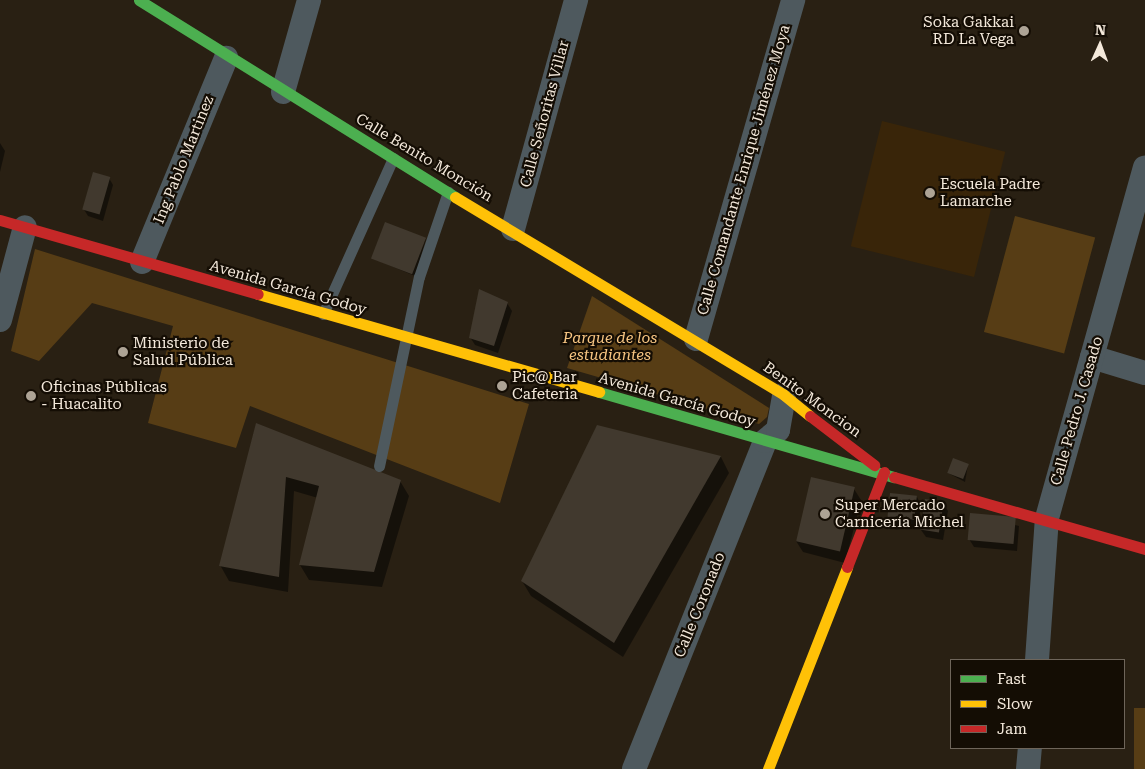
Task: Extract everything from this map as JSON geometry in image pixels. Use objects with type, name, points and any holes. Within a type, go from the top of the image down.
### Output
[{"type":"street","name":"Calle Benito Monción","points":[[139,0],[226,58],[696,339]]},
{"type":"street","points":[[283,92],[309,0]]},
{"type":"street","name":"Calle Señoritas Villar","points":[[514,229],[576,0]]},
{"type":"street","name":"Calle Comandante Enrique Jiménez Moya","points":[[696,339],[793,0]]},
{"type":"street","name":"Ing Pablo Martinez","points":[[142,262],[226,58]]},
{"type":"street","name":"Calle Pedro J. Casado","points":[[1036,659],[1047,518],[1092,357],[1141,198],[1145,167]]},
{"type":"street","name":"Avenida García Godoy","points":[[0,220],[765,441],[1047,518],[1145,549]]},
{"type":"street","points":[[0,320],[25,227]]},
{"type":"street","name":"Benito Moncion","points":[[696,339],[784,395],[884,472]]},
{"type":"street","points":[[1092,357],[1145,373]]},
{"type":"street","name":"Calle Coronado","points":[[634,769],[765,441],[778,430],[784,395]]},
{"type":"street","points":[[768,769],[884,472]]},
{"type":"street","points":[[1028,769],[1030,749]]},
{"type":"lane","points":[[323,314],[393,158]]},
{"type":"lane","points":[[379,466],[408,338],[419,278],[448,190]]},
{"type":"shaded area","points":[[882,121],[1005,152],[974,277],[851,246]]},
{"type":"green space","points":[[1015,216],[1095,237],[1064,353],[984,332]]},
{"type":"green space","points":[[35,249],[529,404],[500,503],[250,406],[236,448],[148,423],[173,326],[92,303],[39,361],[11,351]]},
{"type":"green space","name":"Parque de los estudiantes","points":[[592,296],[769,408],[767,417],[759,424],[567,368]]},
{"type":"green space","points":[[1134,708],[1145,708],[1145,769],[1134,769]]},
{"type":"building","points":[[93,172],[110,177],[100,214],[82,209]]},
{"type":"building","points":[[385,222],[426,238],[412,274],[371,258]]},
{"type":"building","points":[[479,289],[508,302],[494,346],[469,338]]},
{"type":"building","points":[[256,423],[401,480],[374,572],[299,565],[319,486],[286,477],[279,577],[219,566]]},
{"type":"building","points":[[597,425],[721,456],[614,643],[521,581]]},
{"type":"building","points":[[953,458],[969,464],[963,479],[947,473]]},
{"type":"building","name":"Super Mercado Carnicería Michel","points":[[811,477],[855,487],[840,551],[796,541]]},
{"type":"building","points":[[890,493],[917,496],[914,520],[887,517]]},
{"type":"building","points":[[925,499],[944,502],[939,533],[920,530]]},
{"type":"building","points":[[970,513],[1016,517],[1013,544],[968,540]]},
{"type":"traffic: fast","points":[[139,0],[455,197]]},
{"type":"traffic: fast","points":[[599,392],[894,477]]},
{"type":"traffic: slow","points":[[455,197],[784,395],[810,416]]},
{"type":"traffic: slow","points":[[258,294],[599,392]]},
{"type":"traffic: slow","points":[[768,769],[847,567]]},
{"type":"traffic: jam","points":[[0,220],[258,294]]},
{"type":"traffic: jam","points":[[810,416],[874,465]]},
{"type":"traffic: jam","points":[[847,567],[884,472]]},
{"type":"traffic: jam","points":[[894,477],[1145,549]]},
{"type":"place","name":"Soka Gakkai RD La Vega","points":[[1024,31]]},
{"type":"place","name":"Escuela Padre Lamarche","points":[[930,193]]},
{"type":"place","name":"Ministerio de Salud Pública","points":[[123,352]]},
{"type":"place","name":"Pic@ Bar Cafeteria","points":[[502,386]]},
{"type":"place","name":"Oficinas Públicas - Huacalito","points":[[31,396]]},
{"type":"place","name":"Super Mercado Carnicería Michel","points":[[825,514]]}]
